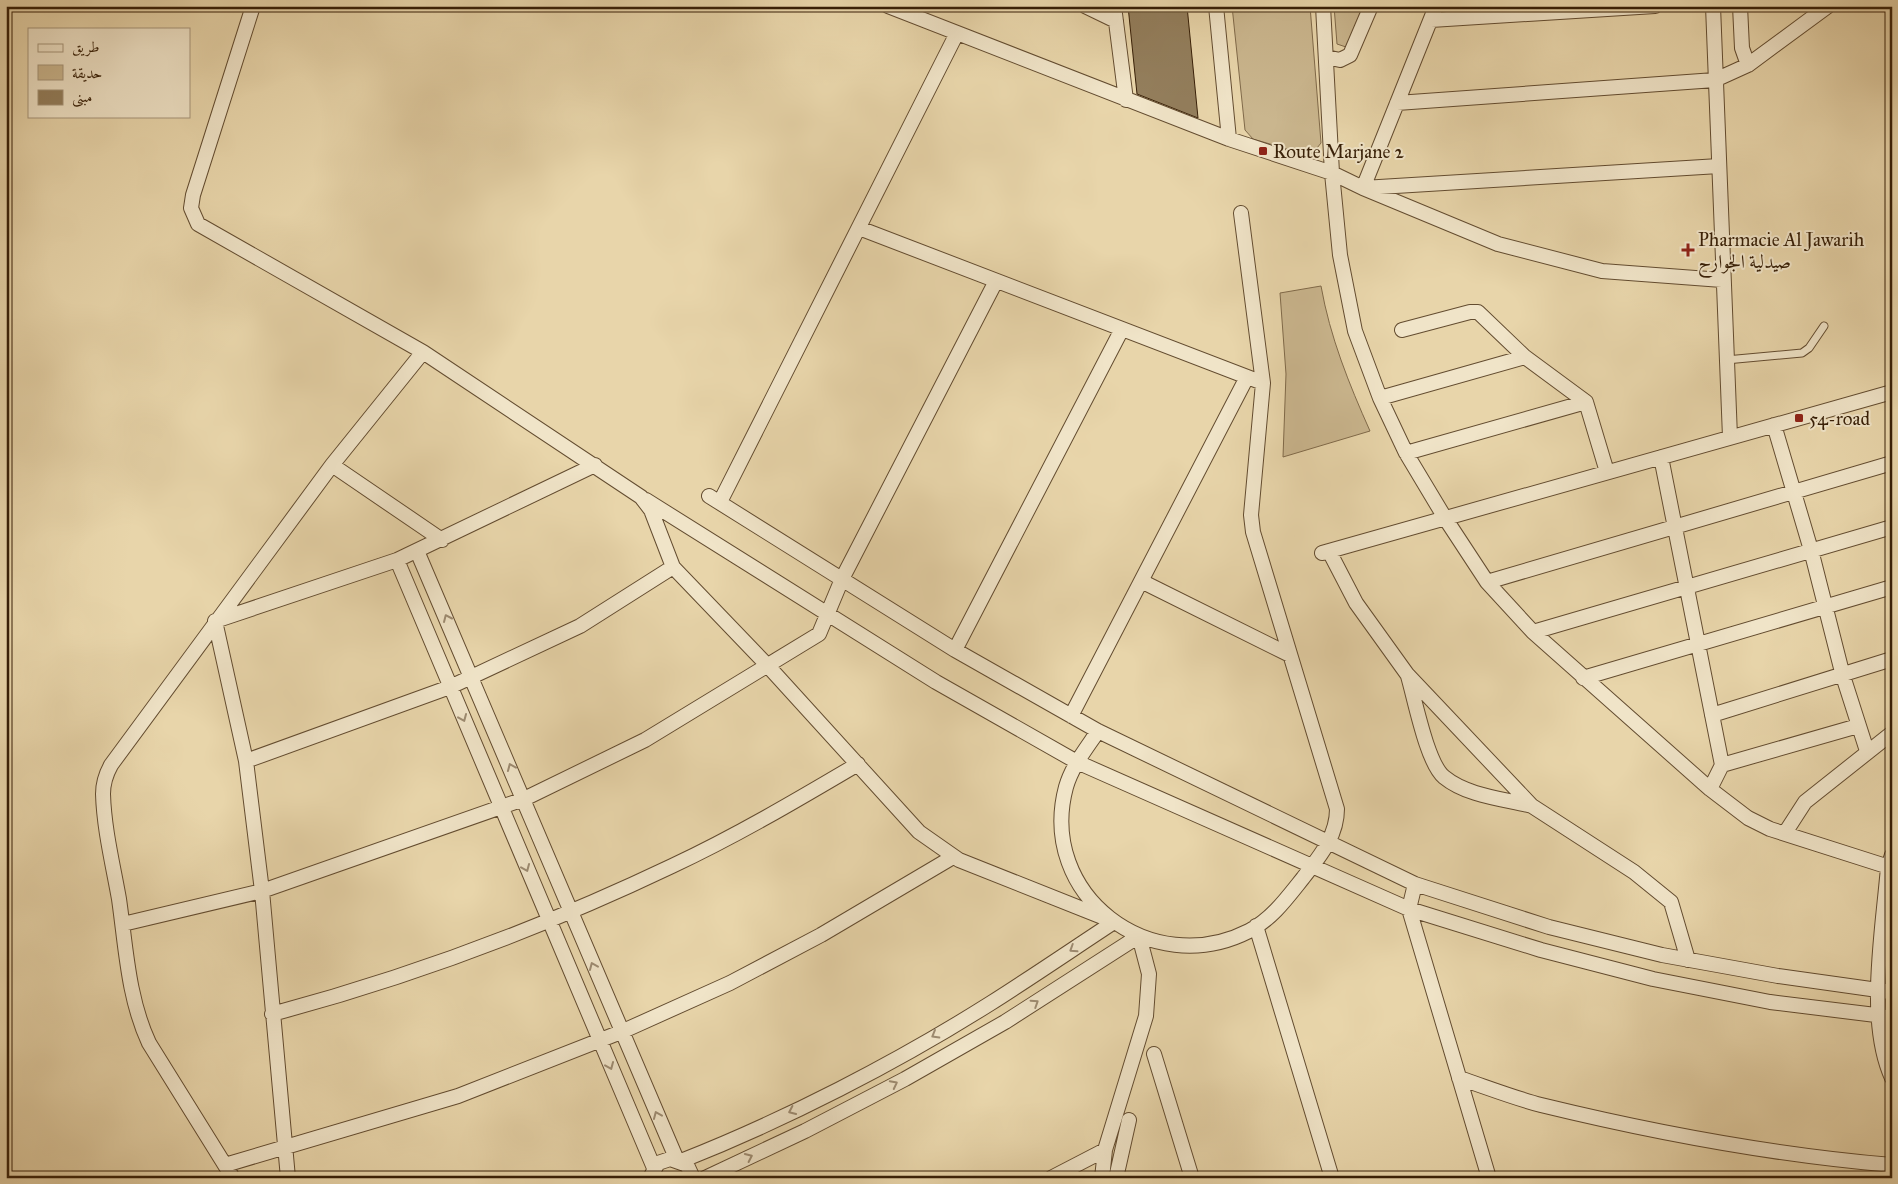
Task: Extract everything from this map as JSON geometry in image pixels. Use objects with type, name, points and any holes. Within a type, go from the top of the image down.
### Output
[{"type":"street","points":[[253,6],[193,195],[193,215],[205,230],[423,352],[641,497],[936,682],[1077,762],[1410,909],[1541,950],[1653,979],[1770,1002],[1892,1017]]},
{"type":"street","points":[[888,6],[1229,139],[1332,173],[1362,188],[1498,244],[1602,271],[1722,280]]},
{"type":"street","points":[[1085,6],[1116,21]]},
{"type":"street","points":[[1114,6],[1126,100]]},
{"type":"street","points":[[1216,6],[1229,139]]},
{"type":"street","points":[[1323,6],[1332,173],[1345,285],[1355,330],[1380,398],[1406,453],[1445,518],[1487,582],[1533,632],[1710,789],[1748,818],[1770,829],[1890,863],[1885,992],[1877,1016],[1880,1042],[1892,1078]]},
{"type":"street","points":[[1326,57],[1340,60],[1350,55],[1371,6]]},
{"type":"street","points":[[1362,188],[1436,6]]},
{"type":"street","points":[[1431,20],[1655,6]]},
{"type":"street","points":[[1713,6],[1722,280],[1730,437]]},
{"type":"street","points":[[1740,6],[1742,48],[1748,65]]},
{"type":"street","points":[[1397,103],[1715,80],[1748,65],[1828,6]]},
{"type":"street","points":[[956,33],[858,228],[715,499],[954,650],[1098,731],[1416,884],[1549,927],[1662,956],[1885,992]]},
{"type":"street","points":[[1362,188],[1719,166]]},
{"type":"street","points":[[641,497],[650,510],[673,567],[768,666],[919,832],[953,857],[1112,921],[1138,936],[1169,945],[1191,946],[1212,944],[1233,938],[1256,926],[1270,916],[1285,901],[1330,841],[1338,822],[1338,809],[1253,532],[1251,516],[1263,383],[1241,213]]},
{"type":"street","points":[[858,228],[1263,383]]},
{"type":"street","points":[[122,924],[262,891],[524,799],[645,740],[819,634],[842,579],[996,281]]},
{"type":"street","points":[[1402,330],[1470,312],[1478,312],[1525,357],[1586,402],[1607,472]]},
{"type":"street","points":[[954,650],[1122,329]]},
{"type":"street","points":[[233,1178],[149,1043],[135,1008],[105,813],[103,794],[107,773],[215,622],[332,465],[423,352]]},
{"type":"street","points":[[1380,398],[1525,357]]},
{"type":"street","points":[[1071,716],[1247,376]]},
{"type":"street","points":[[1688,960],[1671,902],[1634,872],[1532,806],[1408,674],[1356,603],[1325,552],[1892,392]]},
{"type":"street","points":[[1406,453],[1586,402]]},
{"type":"street","points":[[1774,425],[1811,550],[1843,676],[1867,751]]},
{"type":"street","points":[[1661,457],[1673,527],[1722,766],[1710,789]]},
{"type":"street","points":[[1487,582],[1892,463]]},
{"type":"street","points":[[332,465],[442,540]]},
{"type":"street","points":[[215,622],[397,560],[595,465]]},
{"type":"street","points":[[1533,632],[1892,527]]},
{"type":"street","points":[[418,551],[621,1032],[679,1160],[691,1171],[693,1178]]},
{"type":"street","points":[[397,560],[599,1040],[649,1174],[664,1160],[679,1160],[799,1108],[892,1060],[989,1004],[1112,921]]},
{"type":"street","points":[[246,761],[450,687],[580,626],[673,567]]},
{"type":"street","points":[[1141,582],[1290,655]]},
{"type":"street","points":[[1583,678],[1892,587]]},
{"type":"street","points":[[215,622],[246,761],[262,891],[288,1178]]},
{"type":"street","points":[[1712,715],[1843,676],[1892,659]]},
{"type":"street","points":[[1408,674],[1432,760],[1443,776],[1455,785],[1477,793],[1532,806]]},
{"type":"street","points":[[1722,766],[1858,726]]},
{"type":"street","points":[[1098,731],[1077,762],[1066,786],[1062,806],[1065,849],[1072,869],[1082,888],[1095,905],[1112,921]]},
{"type":"street","points":[[1785,833],[1804,802],[1892,733]]},
{"type":"street","points":[[272,1014],[359,990],[488,946],[550,922],[674,866],[756,823],[858,764]]},
{"type":"street","points":[[225,1165],[458,1096],[621,1032],[730,982],[813,940],[953,857]]},
{"type":"street","points":[[1416,884],[1410,909],[1490,1178]]},
{"type":"street","points":[[1256,926],[1332,1178]]},
{"type":"street","points":[[1102,1178],[1105,1150],[1146,1016],[1149,974],[1138,936]]},
{"type":"street","points":[[705,1178],[805,1131],[905,1079],[1005,1022],[1138,936]]},
{"type":"street","points":[[1154,1054],[1192,1178]]},
{"type":"street","points":[[1459,1078],[1540,1104],[1689,1138],[1740,1147],[1892,1165]]},
{"type":"street","points":[[1116,1178],[1129,1120]]},
{"type":"street","points":[[1051,1178],[1105,1150]]},
{"type":"lane","points":[[1726,360],[1802,353],[1809,348],[1824,326]]},
{"type":"green space","points":[[1232,6],[1310,6],[1321,143],[1313,153],[1304,154],[1253,139],[1245,130]]},
{"type":"green space","points":[[1334,6],[1367,6],[1349,48],[1337,44]]},
{"type":"green space","points":[[1321,286],[1341,360],[1370,431],[1283,457],[1286,374],[1280,293]]},
{"type":"building","points":[[1128,6],[1187,6],[1198,118],[1137,94]]},
{"type":"place","name":"Route Marjane 2","points":[[1263,151]]},
{"type":"place","name":"Pharmacie Al Jawarih صيدلية الجوارح","points":[[1688,250]]},
{"type":"place","name":"54-road","points":[[1799,418]]}]
